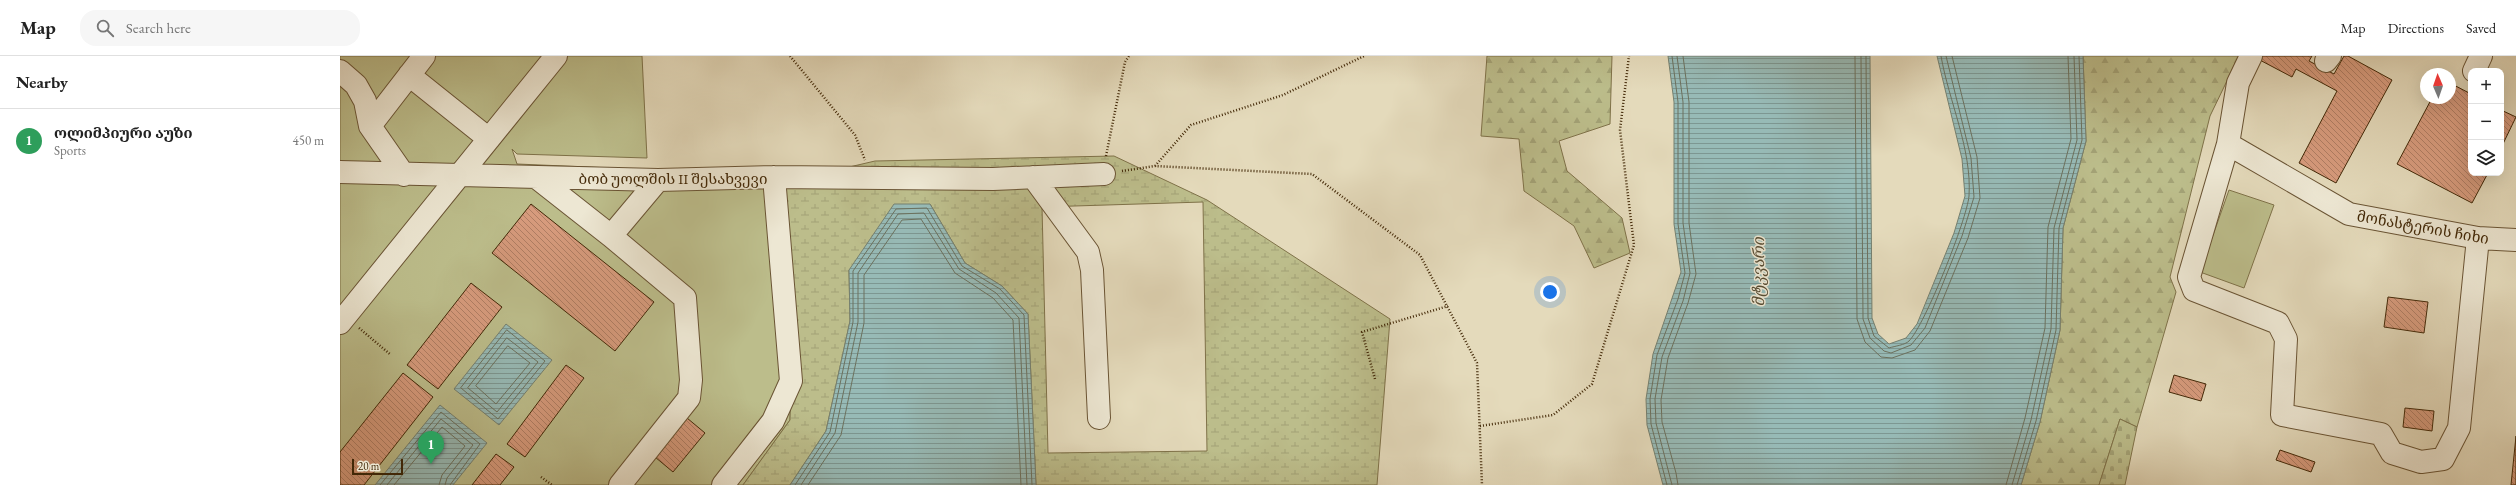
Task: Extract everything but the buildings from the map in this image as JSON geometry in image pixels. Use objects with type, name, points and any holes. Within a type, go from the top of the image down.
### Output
[{"type":"street","points":[[370,126],[424,56]]},
{"type":"street","points":[[342,317],[459,177],[556,56]]},
{"type":"street","points":[[2251,56],[2238,83],[2228,144],[2189,277],[2194,290],[2278,323],[2286,339],[2282,415],[2382,434],[2392,453],[2421,462],[2443,459],[2459,428],[2478,238]]},
{"type":"street","points":[[2475,68],[2481,56]]},
{"type":"street","points":[[340,71],[356,85],[365,101],[370,126],[404,175]]},
{"type":"street","points":[[409,76],[489,139]]},
{"type":"street","name":"მონასტერის ჩიხი","points":[[2228,144],[2349,214],[2478,238],[2516,240]]},
{"type":"street","name":"ბობ უოლშის II შესახვევი","points":[[340,172],[459,177],[658,180],[774,177],[791,381],[773,421],[723,485]]},
{"type":"street","points":[[774,177],[872,179],[1033,178],[1104,174]]},
{"type":"street","points":[[536,177],[611,236],[684,298],[691,380],[689,398],[620,485]]},
{"type":"street","points":[[1033,178],[1088,252],[1092,270],[1099,418]]},
{"type":"street","points":[[611,236],[658,180]]},
{"type":"path","points":[[790,56],[856,135],[872,179]]},
{"type":"path","points":[[1129,56],[1125,62],[1107,144],[1104,174],[1155,166],[1312,174],[1420,255],[1477,363],[1482,485]]},
{"type":"path","points":[[1155,166],[1191,125],[1283,95],[1364,56]]},
{"type":"path","points":[[1480,426],[1553,415],[1592,384],[1634,245],[1620,130],[1629,56]]},
{"type":"path","points":[[1375,379],[1362,332],[1448,306]]},
{"type":"path","points":[[342,317],[391,355]]},
{"type":"path","points":[[541,477],[552,485]]},
{"type":"green space","points":[[340,56],[642,56],[647,158],[517,154],[512,149],[517,164],[683,171],[785,182],[791,381],[790,420],[743,485],[340,485]]},
{"type":"green space","points":[[1487,56],[1612,56],[1610,124],[1559,141],[1567,171],[1622,218],[1630,253],[1594,268],[1574,226],[1524,191],[1519,139],[1481,136]]},
{"type":"green space","points":[[2083,56],[2239,56],[2210,116],[2170,277],[2176,292],[2137,427],[2120,419],[2099,485],[2021,485],[2040,422],[2060,330],[2063,228],[2086,141]]},
{"type":"green space","points":[[1114,156],[1207,200],[1390,319],[1377,485],[1036,485],[1028,314],[1002,286],[965,263],[930,204],[849,270],[850,321],[826,431],[790,485],[743,485],[790,420],[791,381],[785,182],[875,161]],"holes":[[[1203,202],[1207,451],[1048,453],[1042,207]]]},
{"type":"green space","points":[[2229,190],[2274,205],[2244,288],[2200,272]]},
{"type":"green space","points":[[2120,419],[2137,427],[2125,485],[2099,485]]},
{"type":"water","name":"მტკვარი","points":[[1668,56],[1870,56],[1872,318],[1878,334],[1889,344],[1906,338],[1917,324],[1954,233],[1965,196],[1962,159],[1937,56],[2083,56],[2086,141],[2063,228],[2060,330],[2040,422],[2021,485],[1663,485],[1647,425],[1646,399],[1653,354],[1681,272],[1674,224],[1674,102]]},
{"type":"water","points":[[894,204],[930,204],[965,263],[1002,286],[1028,314],[1036,485],[790,485],[826,431],[850,321],[849,270]]},
{"type":"water","points":[[506,324],[552,360],[499,425],[454,389]]},
{"type":"water","points":[[440,405],[487,443],[453,485],[375,485]]},
{"type":"place","name":"ოლიმპიური აუზი","points":[[431,464]]}]
